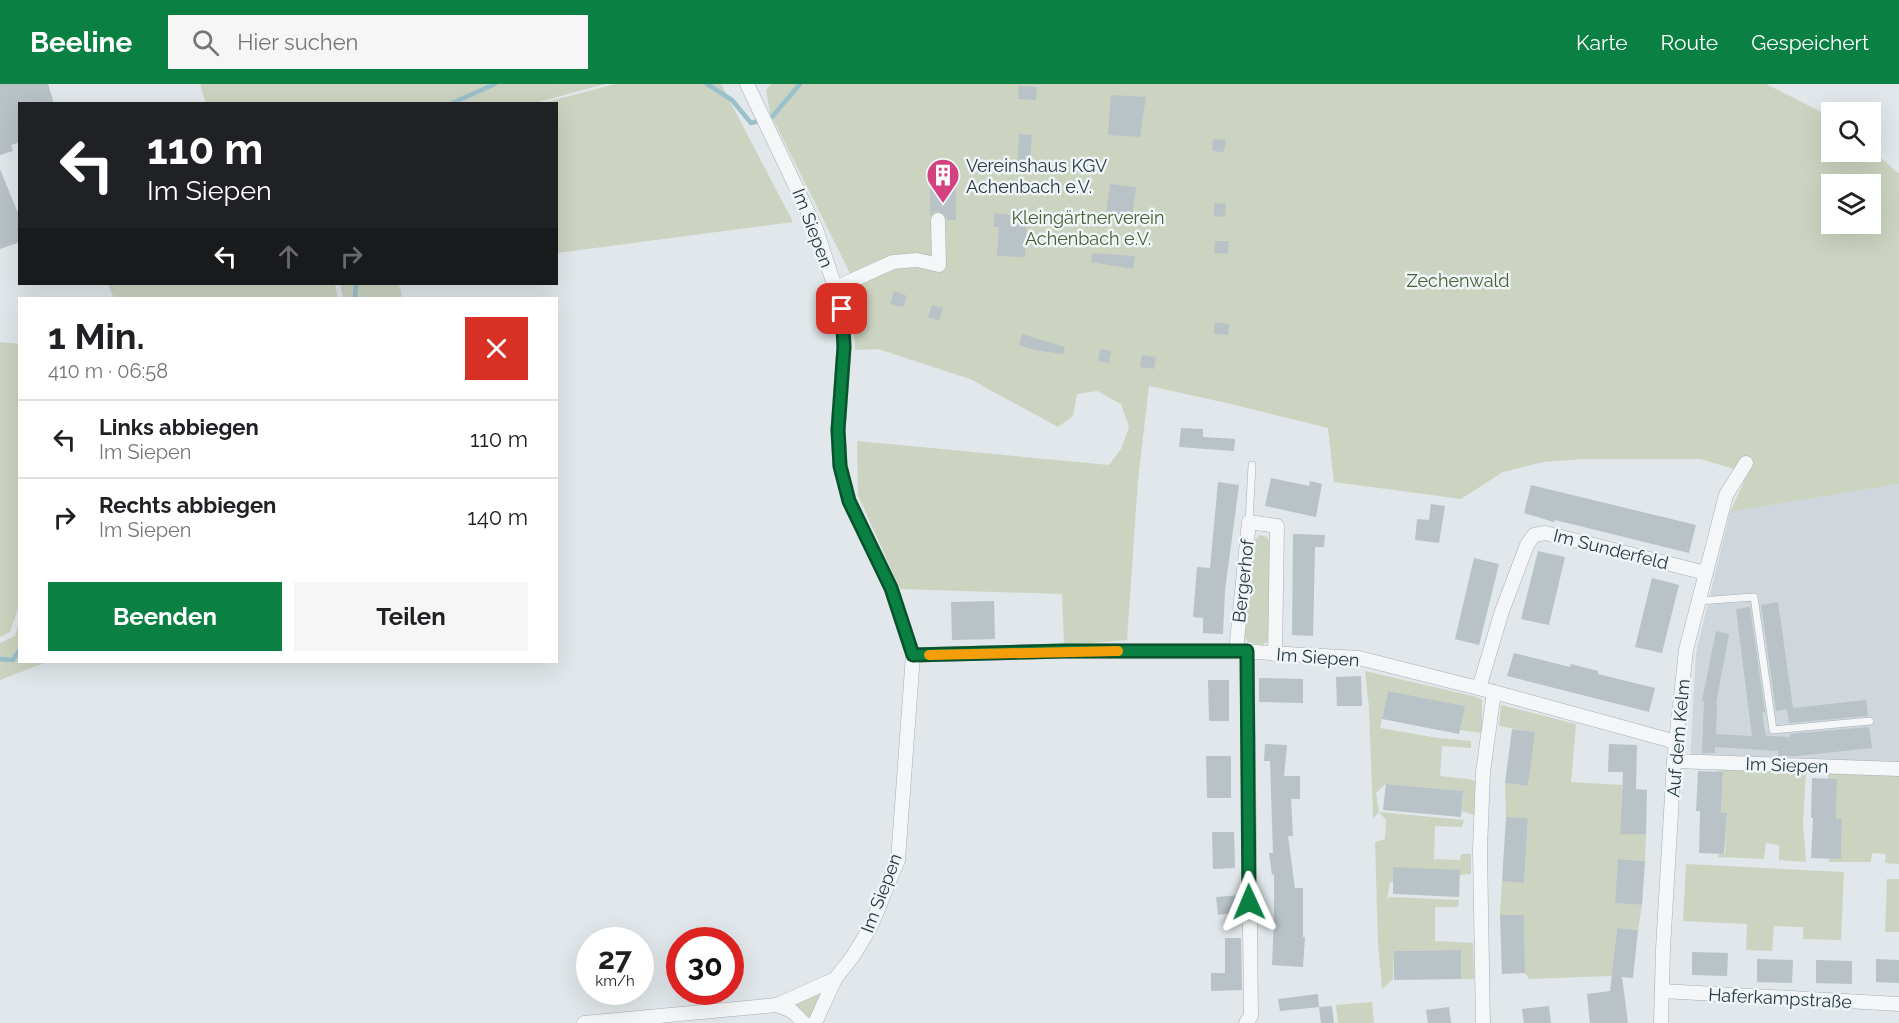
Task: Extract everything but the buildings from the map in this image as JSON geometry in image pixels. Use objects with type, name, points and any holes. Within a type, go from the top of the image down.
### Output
[{"type":"street","name":"Im Siepen","points":[[747,84],[816,229],[842,309],[844,347],[838,430],[840,466],[849,501],[891,588],[913,655],[898,860],[870,928],[853,956],[835,979],[815,1023]]},
{"type":"street","points":[[835,288],[893,262],[916,260],[939,265],[938,220]]},
{"type":"street","name":"Auf dem Kelm","points":[[1661,1023],[1674,761],[1686,650],[1726,495],[1746,463]]},
{"type":"street","name":"Bergerhof","points":[[1246,1023],[1251,1016],[1242,651],[1249,522],[1277,526],[1275,654]]},
{"type":"street","name":"Im Sunderfeld","points":[[1479,688],[1502,611],[1527,546],[1534,535],[1545,533],[1706,573]]},
{"type":"street","name":"Im Siepen","points":[[913,655],[1064,651],[1242,651],[1359,658],[1676,742]]},
{"type":"street","points":[[1483,1023],[1480,850],[1482,791],[1494,692]]},
{"type":"street","name":"Im Siepen","points":[[1674,761],[1899,770]]},
{"type":"street","name":"Im Siepen","points":[[584,1023],[777,1005],[835,979]]},
{"type":"street","name":"Haferkampstraße","points":[[1662,991],[1899,1004]]},
{"type":"street","points":[[777,1005],[792,1011],[804,1023]]},
{"type":"lane","points":[[1249,522],[1252,465]]},
{"type":"lane","points":[[1698,601],[1754,597],[1773,730],[1870,721]]},
{"type":"shaded area","points":[[1899,484],[1899,772],[1690,762],[1696,653],[1730,512]]},
{"type":"green space","points":[[200,84],[605,84],[539,102],[205,102]]},
{"type":"green space","points":[[615,84],[721,84],[793,222],[558,253],[558,102],[547,102]]},
{"type":"green space","name":"Zechenwald","points":[[771,84],[1766,84],[1821,112],[1821,162],[1881,162],[1881,158],[1899,174],[1899,484],[1730,512],[1748,473],[1700,459],[1584,459],[1543,462],[1503,472],[1461,499],[1334,482],[1328,428],[1149,386],[1138,480],[1127,640],[1064,645],[1062,594],[900,589],[858,495],[857,441],[1109,465],[1121,449],[1129,427],[1121,404],[1097,391],[1077,394],[1073,416],[1058,427],[970,379],[878,349],[855,350],[854,310],[863,299],[770,113],[766,90]]},
{"type":"green space","points":[[108,285],[335,285],[338,297],[114,297]]},
{"type":"green space","points":[[340,285],[398,285],[402,297],[343,297]]},
{"type":"green space","points":[[0,342],[18,344],[18,609],[10,632],[0,637]]},
{"type":"green space","points":[[1260,535],[1267,537],[1270,543],[1270,632],[1268,641],[1262,645],[1248,642],[1244,635],[1254,541]]},
{"type":"green space","points":[[18,626],[18,663],[44,663],[0,680],[0,643],[15,636]]},
{"type":"green space","points":[[1365,671],[1482,700],[1482,733],[1460,730],[1464,706],[1388,691],[1380,728],[1471,741],[1471,748],[1442,746],[1440,776],[1478,782],[1474,815],[1462,811],[1463,791],[1386,784],[1376,793],[1379,812],[1373,818],[1369,708]]},
{"type":"green space","points":[[1501,705],[1576,724],[1571,782],[1622,785],[1620,833],[1646,834],[1645,861],[1619,859],[1615,903],[1642,905],[1638,930],[1617,928],[1612,976],[1529,979],[1525,973],[1524,915],[1500,915],[1502,881],[1524,882],[1528,819],[1506,817],[1505,783],[1528,786],[1534,732],[1499,726]]},
{"type":"green space","points":[[1716,765],[1806,769],[1803,824],[1806,862],[1779,860],[1779,845],[1766,843],[1764,859],[1718,857],[1719,854],[1725,854],[1727,813],[1721,812],[1723,772],[1716,771]]},
{"type":"green space","points":[[1828,770],[1899,772],[1899,864],[1885,863],[1886,854],[1872,853],[1871,862],[1829,862],[1829,859],[1841,859],[1842,819],[1836,819],[1837,779],[1828,779]]},
{"type":"green space","points":[[1379,812],[1464,820],[1462,827],[1435,826],[1434,859],[1460,860],[1461,854],[1471,854],[1471,874],[1390,882],[1387,899],[1389,897],[1459,900],[1458,907],[1435,907],[1435,941],[1473,943],[1474,979],[1461,979],[1460,950],[1394,951],[1393,979],[1382,989],[1378,943],[1375,842],[1385,839],[1386,820]]},
{"type":"green space","points":[[1686,864],[1844,872],[1841,940],[1803,939],[1803,927],[1774,926],[1772,951],[1746,950],[1747,924],[1683,921]]},
{"type":"green space","points":[[1887,879],[1899,879],[1899,932],[1885,932]]},
{"type":"green space","points":[[835,979],[815,1023],[788,1008]]},
{"type":"green space","points":[[1372,1002],[1374,1023],[1338,1023],[1336,1005]]},
{"type":"waterway","points":[[454,102],[495,84]]},
{"type":"waterway","points":[[707,84],[732,100],[751,123],[772,117],[800,84]]},
{"type":"waterway","points":[[355,297],[356,285]]},
{"type":"waterway","points":[[0,659],[13,660],[18,652]]},
{"type":"slow traffic","points":[[929,655],[1118,651]]},
{"type":"place","name":"Vereinshaus KGV Achenbach e.V.","points":[[943,204]]},
{"type":"route","points":[[842,309],[844,347],[838,430],[840,466],[849,501],[891,588],[913,655],[1064,651],[1247,651],[1249,902]]},
{"type":"park label","name":"Kleingärtnerverein Achenbach e.V.","points":[[1088,227]]}]
